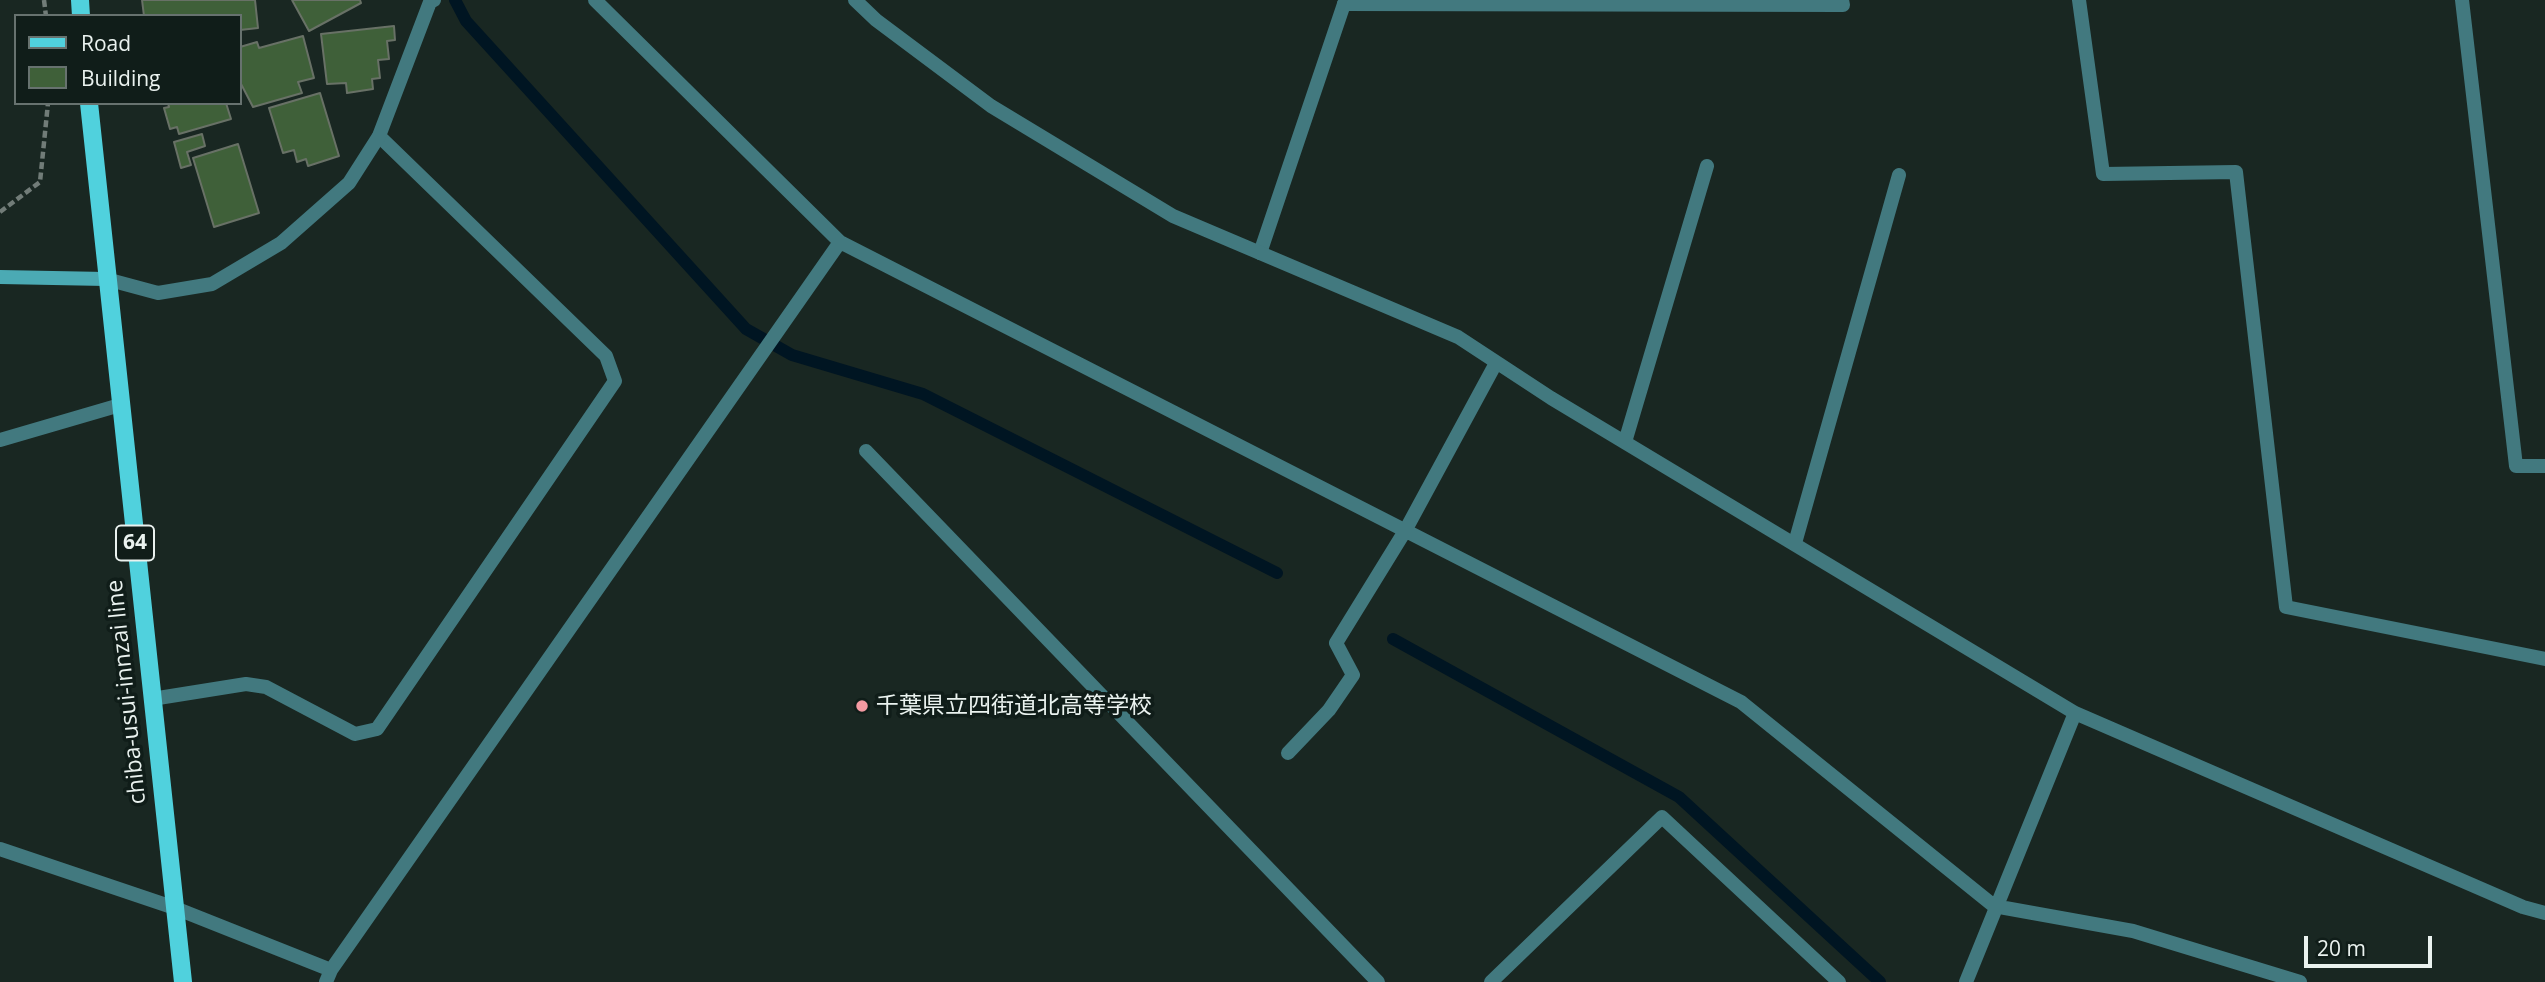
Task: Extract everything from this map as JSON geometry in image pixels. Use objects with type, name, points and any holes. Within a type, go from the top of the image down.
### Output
[{"type":"main road","name":"chiba-usui-innzai line","points":[[89,105],[183,982]]},
{"type":"street","points":[[595,0],[840,242],[1741,702],[1994,906],[2133,931],[2300,982]]},
{"type":"street","points":[[855,0],[876,20],[991,106],[1173,216],[1458,337],[1625,442],[2074,712],[2523,907],[2545,913]]},
{"type":"street","points":[[1260,253],[1344,4],[1510,1],[1843,5],[1842,0]]},
{"type":"street","points":[[2079,0],[2103,174],[2236,172],[2286,607],[2545,659]]},
{"type":"street","points":[[2462,0],[2516,467],[2545,466]]},
{"type":"street","points":[[0,276],[106,279],[158,293],[212,284],[281,243],[349,183],[379,136],[430,1]]},
{"type":"street","points":[[152,699],[246,684],[266,687],[355,734],[377,729],[615,381],[606,356],[379,136]]},
{"type":"street","points":[[1625,442],[1707,166]]},
{"type":"street","points":[[1795,542],[1899,175]]},
{"type":"street","points":[[0,849],[175,908],[328,976],[840,242]]},
{"type":"street","points":[[1288,753],[1329,710],[1353,675],[1336,643],[1405,531],[1496,363]]},
{"type":"street","points":[[0,440],[120,405]]},
{"type":"street","points":[[866,451],[1378,982]]},
{"type":"street","points":[[1966,982],[1994,906],[2074,712]]},
{"type":"street","points":[[1491,982],[1662,817],[1839,982]]},
{"type":"path","points":[[0,212],[40,182],[48,105]]},
{"type":"building","points":[[142,0],[255,0],[258,28],[242,30],[242,14],[144,14]]},
{"type":"building","points":[[292,0],[360,0],[361,3],[309,31]]},
{"type":"building","points":[[394,26],[395,40],[387,41],[389,59],[378,60],[380,78],[372,79],[373,89],[347,93],[346,83],[327,84],[321,34]]},
{"type":"building","points":[[303,36],[314,78],[298,82],[302,93],[253,107],[242,86],[242,46],[257,42],[259,48]]},
{"type":"building","points":[[320,93],[339,156],[308,166],[306,159],[297,162],[294,150],[283,153],[269,108]]},
{"type":"building","points":[[227,105],[231,119],[179,134],[177,127],[170,129],[164,108]]},
{"type":"building","points":[[202,134],[205,146],[187,152],[191,165],[181,168],[174,142]]},
{"type":"building","points":[[238,144],[259,213],[214,227],[193,158]]},
{"type":"waterway","points":[[455,0],[466,21],[746,329],[792,355],[923,394],[1277,573]]},
{"type":"waterway","points":[[1393,639],[1679,797],[1880,982]]},
{"type":"place","name":"千葉県立四街道北高等学校","points":[[862,706]]}]
